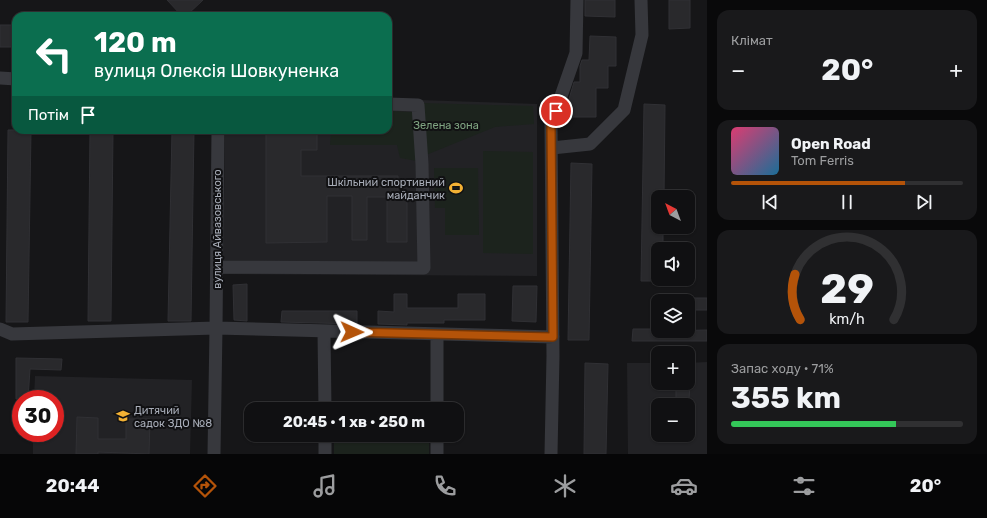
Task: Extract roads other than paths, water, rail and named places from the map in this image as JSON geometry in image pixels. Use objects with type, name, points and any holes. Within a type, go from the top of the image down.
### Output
[{"type":"street","points":[[551,454],[553,337],[551,125],[576,53],[577,0]]},
{"type":"street","points":[[552,148],[590,144],[624,110],[642,35],[641,0]]},
{"type":"street","points":[[0,78],[12,79]]},
{"type":"street","points":[[217,267],[424,268],[422,164],[418,105],[392,104]]},
{"type":"street","name":"вулиця Айвазовського","points":[[214,454],[218,134]]},
{"type":"street","points":[[0,329],[12,334],[216,328],[553,337]]},
{"type":"street","points":[[324,332],[325,402]]},
{"type":"street","points":[[437,334],[437,402]]},
{"type":"street","points":[[325,442],[325,454]]},
{"type":"street","points":[[437,442],[437,454]]},
{"type":"place","name":"Шкільний спортивний майданчик","points":[[456,188]]},
{"type":"place","name":"Дитячий садок ЗДО №8","points":[[123,416]]},
{"type":"park label","name":"Зелена зона","points":[[446,125]]}]
